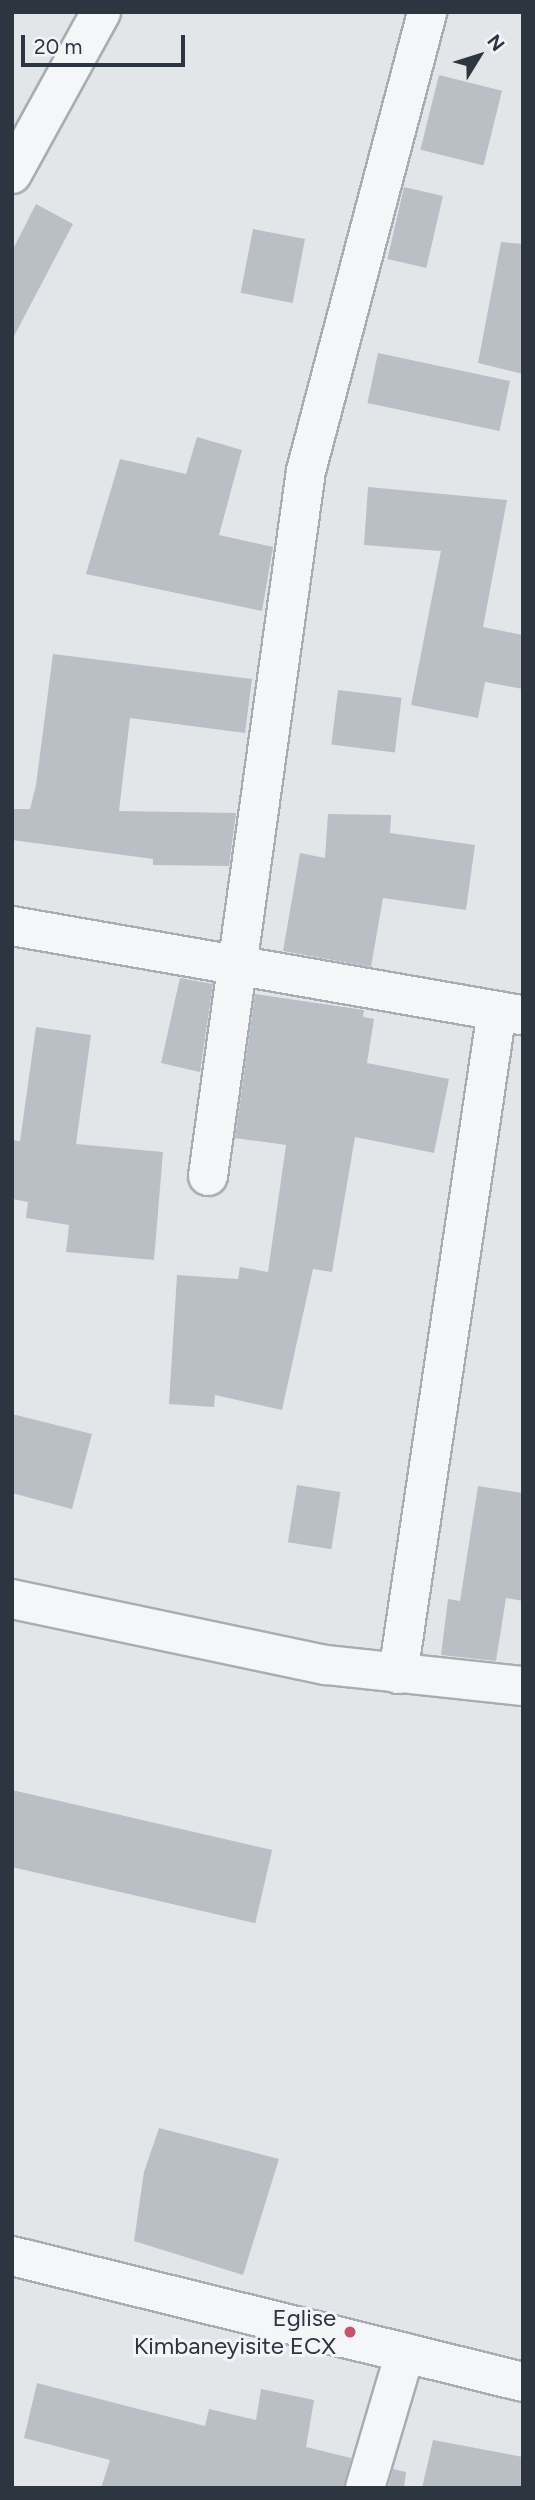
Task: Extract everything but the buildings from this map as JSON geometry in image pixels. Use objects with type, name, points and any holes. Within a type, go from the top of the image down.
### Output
[{"type":"street","points":[[12,174],[101,12]]},
{"type":"street","points":[[208,1177],[240,967],[306,471],[427,12]]},
{"type":"street","points":[[12,926],[510,1013],[398,1674]]},
{"type":"street","points":[[12,1599],[398,1674],[523,1686]]},
{"type":"street","points":[[12,2256],[523,2382]]},
{"type":"street","points":[[365,2488],[405,2353]]},
{"type":"place","name":"Eglise Kimbaneyisite ECX","points":[[350,2332]]}]
